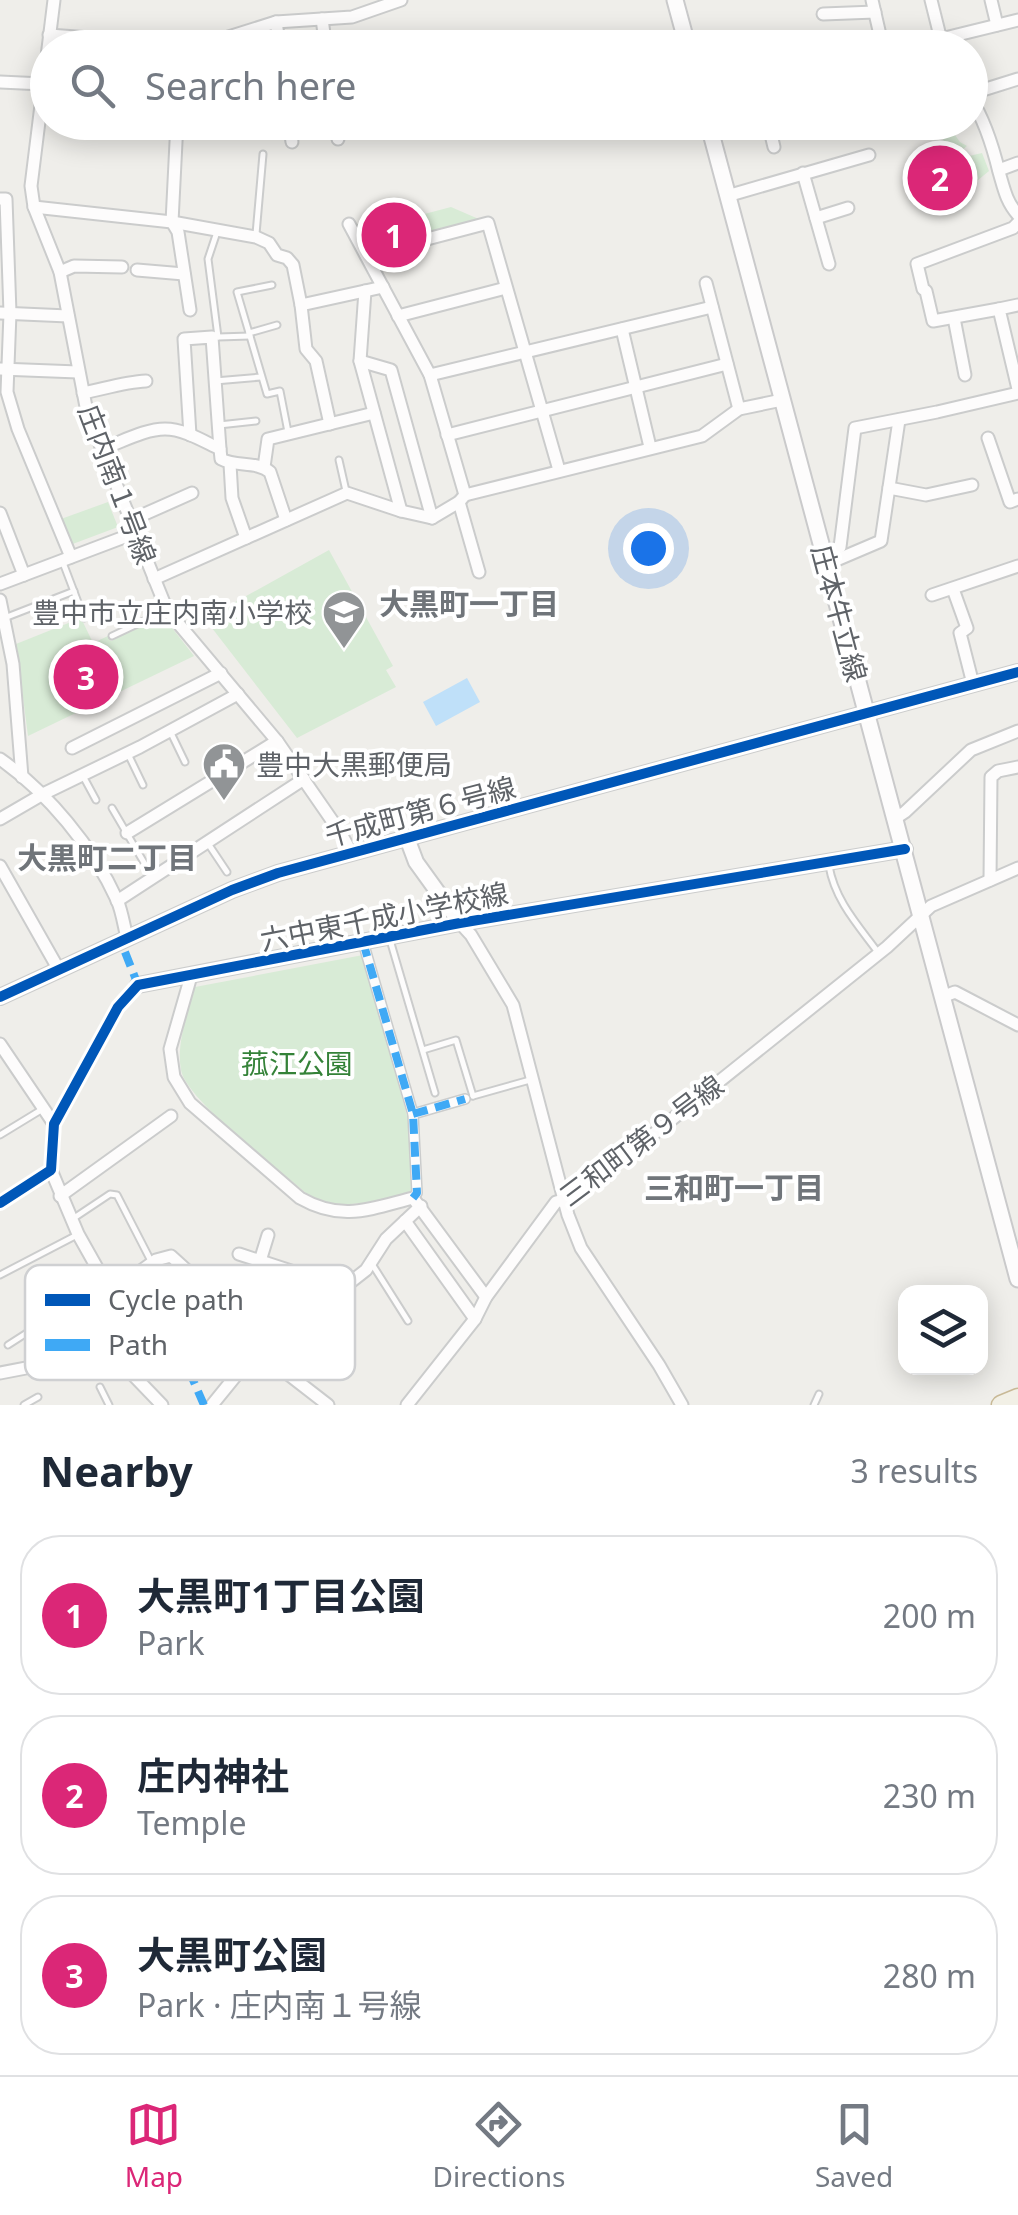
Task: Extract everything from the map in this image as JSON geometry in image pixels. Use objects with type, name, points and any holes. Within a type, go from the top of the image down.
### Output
[{"type":"highway","points":[[1001,1405],[1018,1398]]},
{"type":"main road","points":[[675,0],[683,30]]},
{"type":"main road","name":"庄本牛立線","points":[[712,140],[1018,1278]]},
{"type":"street","name":"庄内南１号線","points":[[50,30],[54,0]]},
{"type":"street","points":[[251,30],[276,22],[352,17],[402,0]]},
{"type":"street","points":[[931,0],[939,30]]},
{"type":"street","points":[[991,0],[997,25]]},
{"type":"street","points":[[823,14],[873,6]]},
{"type":"street","points":[[322,18],[324,30]]},
{"type":"street","points":[[982,30],[1018,20]]},
{"type":"street","points":[[276,22],[277,30]]},
{"type":"street","points":[[988,90],[1018,79]]},
{"type":"street","points":[[0,82],[30,83]]},
{"type":"street","name":"庄内南１号線","points":[[39,140],[30,186],[34,207],[60,272],[86,412],[167,610],[278,741],[351,852]]},
{"type":"street","points":[[176,140],[172,222],[178,232],[190,310]]},
{"type":"street","points":[[772,140],[774,146]]},
{"type":"street","points":[[987,140],[1004,193],[1018,219],[1013,228],[917,264],[932,322],[1018,306]]},
{"type":"street","points":[[726,196],[869,155]]},
{"type":"street","points":[[999,170],[1018,163]]},
{"type":"street","points":[[803,173],[829,264]]},
{"type":"street","points":[[0,199],[6,199],[7,392],[67,559]]},
{"type":"street","points":[[34,207],[172,222],[269,242],[277,254],[293,265],[306,350],[316,361],[330,424]]},
{"type":"street","points":[[816,218],[848,208]]},
{"type":"street","points":[[366,256],[488,223],[559,470]]},
{"type":"street","points":[[349,224],[430,376],[480,572]]},
{"type":"street","points":[[60,272],[74,266],[122,267]]},
{"type":"street","points":[[137,270],[184,274]]},
{"type":"street","points":[[706,283],[739,409]]},
{"type":"street","points":[[301,305],[382,287]]},
{"type":"street","points":[[398,316],[506,288]]},
{"type":"street","points":[[364,291],[360,361],[401,511]]},
{"type":"street","points":[[430,376],[712,307]]},
{"type":"street","points":[[826,558],[840,547],[855,428],[1018,391],[1000,309]]},
{"type":"street","points":[[5,313],[68,316]]},
{"type":"street","points":[[954,318],[965,375]]},
{"type":"street","points":[[622,329],[650,447]]},
{"type":"street","points":[[190,435],[184,339],[215,337],[220,459],[230,464],[264,467],[270,472],[286,520]]},
{"type":"street","points":[[360,361],[391,370],[432,518]]},
{"type":"street","points":[[447,435],[727,364]]},
{"type":"street","points":[[4,370],[78,372]]},
{"type":"street","points":[[83,393],[146,381]]},
{"type":"street","points":[[154,579],[347,493],[432,518],[462,498],[702,436],[739,409],[782,400]]},
{"type":"street","points":[[264,467],[268,439],[374,413]]},
{"type":"street","points":[[826,558],[881,541],[899,420]]},
{"type":"street","points":[[101,449],[168,429],[220,449]]},
{"type":"street","points":[[988,438],[1010,502],[1018,500]]},
{"type":"street","points":[[230,464],[232,498],[246,538]]},
{"type":"street","points":[[889,488],[926,495],[972,485]]},
{"type":"street","points":[[0,584],[67,559],[192,493]]},
{"type":"street","points":[[0,514],[24,575]]},
{"type":"street","points":[[932,595],[1018,566]]},
{"type":"street","points":[[953,589],[973,626],[960,633],[973,684]]},
{"type":"street","points":[[0,600],[13,664],[22,777]]},
{"type":"street","points":[[867,713],[1018,672]]},
{"type":"street","points":[[72,748],[221,673]]},
{"type":"street","points":[[0,819],[238,694]]},
{"type":"street","name":"千成町第６号線","points":[[0,997],[232,890],[278,873],[867,713]]},
{"type":"street","points":[[896,818],[971,750],[1018,731]]},
{"type":"street","points":[[127,833],[278,741]]},
{"type":"street","points":[[0,759],[43,794],[86,847],[118,901],[127,938]]},
{"type":"street","points":[[990,880],[991,777],[1002,769],[1018,767]]},
{"type":"street","points":[[118,901],[304,779]]},
{"type":"street","points":[[407,838],[416,862],[471,935],[513,1005],[581,1248],[682,1405]]},
{"type":"street","name":"六中東千成小学校線","points":[[51,1170],[54,1124],[118,1007],[138,986],[460,923],[905,850]]},
{"type":"street","points":[[0,866],[58,970]]},
{"type":"street","name":"三和町第９号線","points":[[408,1405],[556,1202],[575,1196],[879,953],[931,906],[1018,868]]},
{"type":"street","points":[[355,1278],[372,1264],[386,1239],[405,1221],[417,1202],[413,1114],[364,942]]},
{"type":"street","points":[[191,976],[170,1049],[174,1076],[190,1102],[300,1198],[318,1208],[354,1212],[417,1202]]},
{"type":"street","points":[[942,997],[955,992],[1018,1024]]},
{"type":"street","points":[[0,1044],[54,1124]]},
{"type":"street","points":[[413,1114],[469,1097]]},
{"type":"street","points":[[60,1196],[171,1116]]},
{"type":"street","points":[[0,1203],[51,1170],[78,1234],[96,1265]]},
{"type":"street","points":[[417,1202],[486,1297]]},
{"type":"street","points":[[405,1221],[474,1318]]},
{"type":"street","points":[[260,1261],[268,1235]]},
{"type":"street","points":[[240,1254],[272,1265]]},
{"type":"street","points":[[147,1265],[171,1256],[181,1265]]},
{"type":"street","points":[[0,1373],[25,1369]]},
{"type":"street","points":[[138,1380],[162,1405]]},
{"type":"street","points":[[212,1405],[232,1380]]},
{"type":"street","points":[[295,1380],[321,1403]]},
{"type":"lane","points":[[256,237],[263,154]]},
{"type":"lane","points":[[217,230],[208,260],[215,337],[249,334],[278,325]]},
{"type":"lane","points":[[272,285],[237,292],[267,394],[280,391],[288,434]]},
{"type":"lane","points":[[215,381],[262,377]]},
{"type":"lane","points":[[218,425],[256,420]]},
{"type":"lane","points":[[340,460],[347,493]]},
{"type":"lane","points":[[67,559],[84,618]]},
{"type":"lane","points":[[4,618],[74,591]]},
{"type":"lane","points":[[112,636],[167,610]]},
{"type":"lane","points":[[170,731],[185,762]]},
{"type":"lane","points":[[127,753],[143,785]]},
{"type":"lane","points":[[82,775],[96,800]]},
{"type":"lane","points":[[112,808],[153,878]]},
{"type":"lane","points":[[208,842],[227,872]]},
{"type":"lane","points":[[828,863],[832,883],[844,906],[879,953]]},
{"type":"lane","points":[[390,937],[435,1093]]},
{"type":"lane","points":[[422,1050],[456,1040],[469,1097],[533,1079]]},
{"type":"lane","points":[[171,1116],[190,1102]]},
{"type":"lane","points":[[0,1135],[43,1109]]},
{"type":"lane","points":[[71,1219],[110,1194],[116,1195],[152,1262]]},
{"type":"lane","points":[[0,1275],[78,1234]]},
{"type":"lane","points":[[372,1264],[408,1321]]},
{"type":"lane","points":[[8,1345],[25,1334]]},
{"type":"lane","points":[[100,1387],[109,1405]]},
{"type":"lane","points":[[814,1405],[819,1394]]},
{"type":"lane","points":[[24,1405],[38,1397]]},
{"type":"green space","points":[[943,140],[959,140],[967,146],[962,150],[965,157],[982,153],[989,171],[966,190],[959,188],[957,171],[945,166],[935,169],[933,164],[958,157],[954,146],[947,148]]},
{"type":"green space","points":[[451,207],[481,220],[376,248],[370,246],[357,224],[398,221]]},
{"type":"green space","points":[[108,502],[118,527],[70,545],[61,519]]},
{"type":"green space","points":[[329,550],[393,666],[386,670],[396,687],[297,738],[205,619]]},
{"type":"green space","points":[[162,615],[194,656],[28,736],[16,644],[81,618],[93,643],[108,636],[111,641]]},
{"type":"green space","name":"菰江公園","points":[[363,955],[409,1123],[413,1191],[360,1203],[334,1203],[307,1194],[199,1099],[181,1070],[180,1049],[195,987]]},
{"type":"water","points":[[467,678],[480,702],[436,726],[423,702]]},
{"type":"marked path","points":[[363,942],[413,1114],[417,1193],[413,1198]]},
{"type":"marked path","points":[[125,952],[138,985]]},
{"type":"marked path","points":[[413,1114],[465,1099]]},
{"type":"marked path","points":[[193,1380],[204,1405]]},
{"type":"cycle path","points":[[0,997],[232,890],[278,873],[1018,672]]},
{"type":"cycle path","points":[[0,1203],[51,1170],[54,1124],[118,1007],[138,985],[460,923],[905,849]]},
{"type":"place","name":"庄内神社","points":[[940,178]]},
{"type":"place","name":"大黒町1丁目公園","points":[[394,235]]},
{"type":"place","name":"豊中市立庄内南小学校","points":[[344,650]]},
{"type":"place","name":"大黒町公園","points":[[86,677]]},
{"type":"place","name":"豊中大黒郵便局","points":[[224,802]]},
{"type":"district","name":"大黒町一丁目","points":[[469,603]]},
{"type":"district","name":"大黒町二丁目","points":[[107,857]]},
{"type":"district","name":"三和町一丁目","points":[[734,1187]]}]
